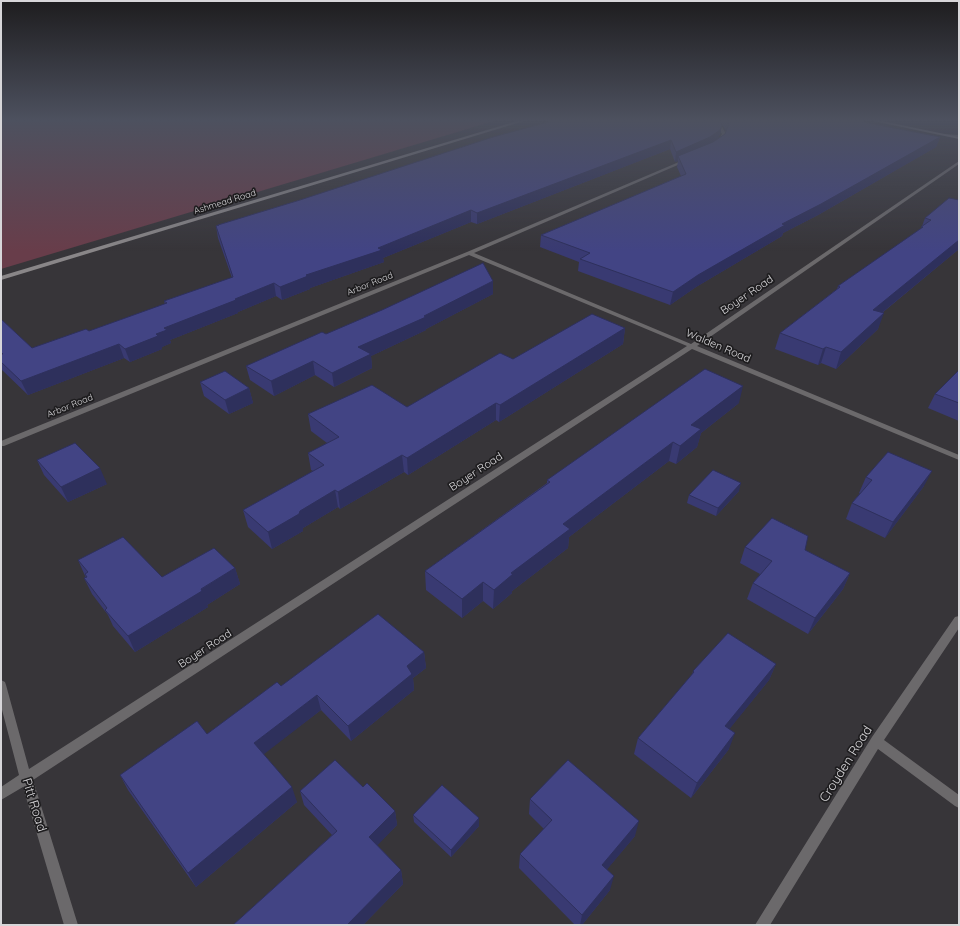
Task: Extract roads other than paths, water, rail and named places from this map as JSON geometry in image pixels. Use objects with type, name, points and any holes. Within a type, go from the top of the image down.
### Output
[{"type":"street","name":"Ashmead Road","points":[[1,278],[379,164]]},
{"type":"street","name":"Arbor Road","points":[[1,444],[469,253],[677,164]]},
{"type":"street","name":"Boyer Road","points":[[1,794],[692,346],[956,164]]},
{"type":"street","name":"Walden Road","points":[[469,253],[959,458]]},
{"type":"street","name":"Croyden Road","points":[[762,925],[876,741],[959,620]]},
{"type":"street","name":"Pitt Road","points":[[1,685],[26,778],[71,925]]},
{"type":"street","points":[[876,741],[959,802]]}]
